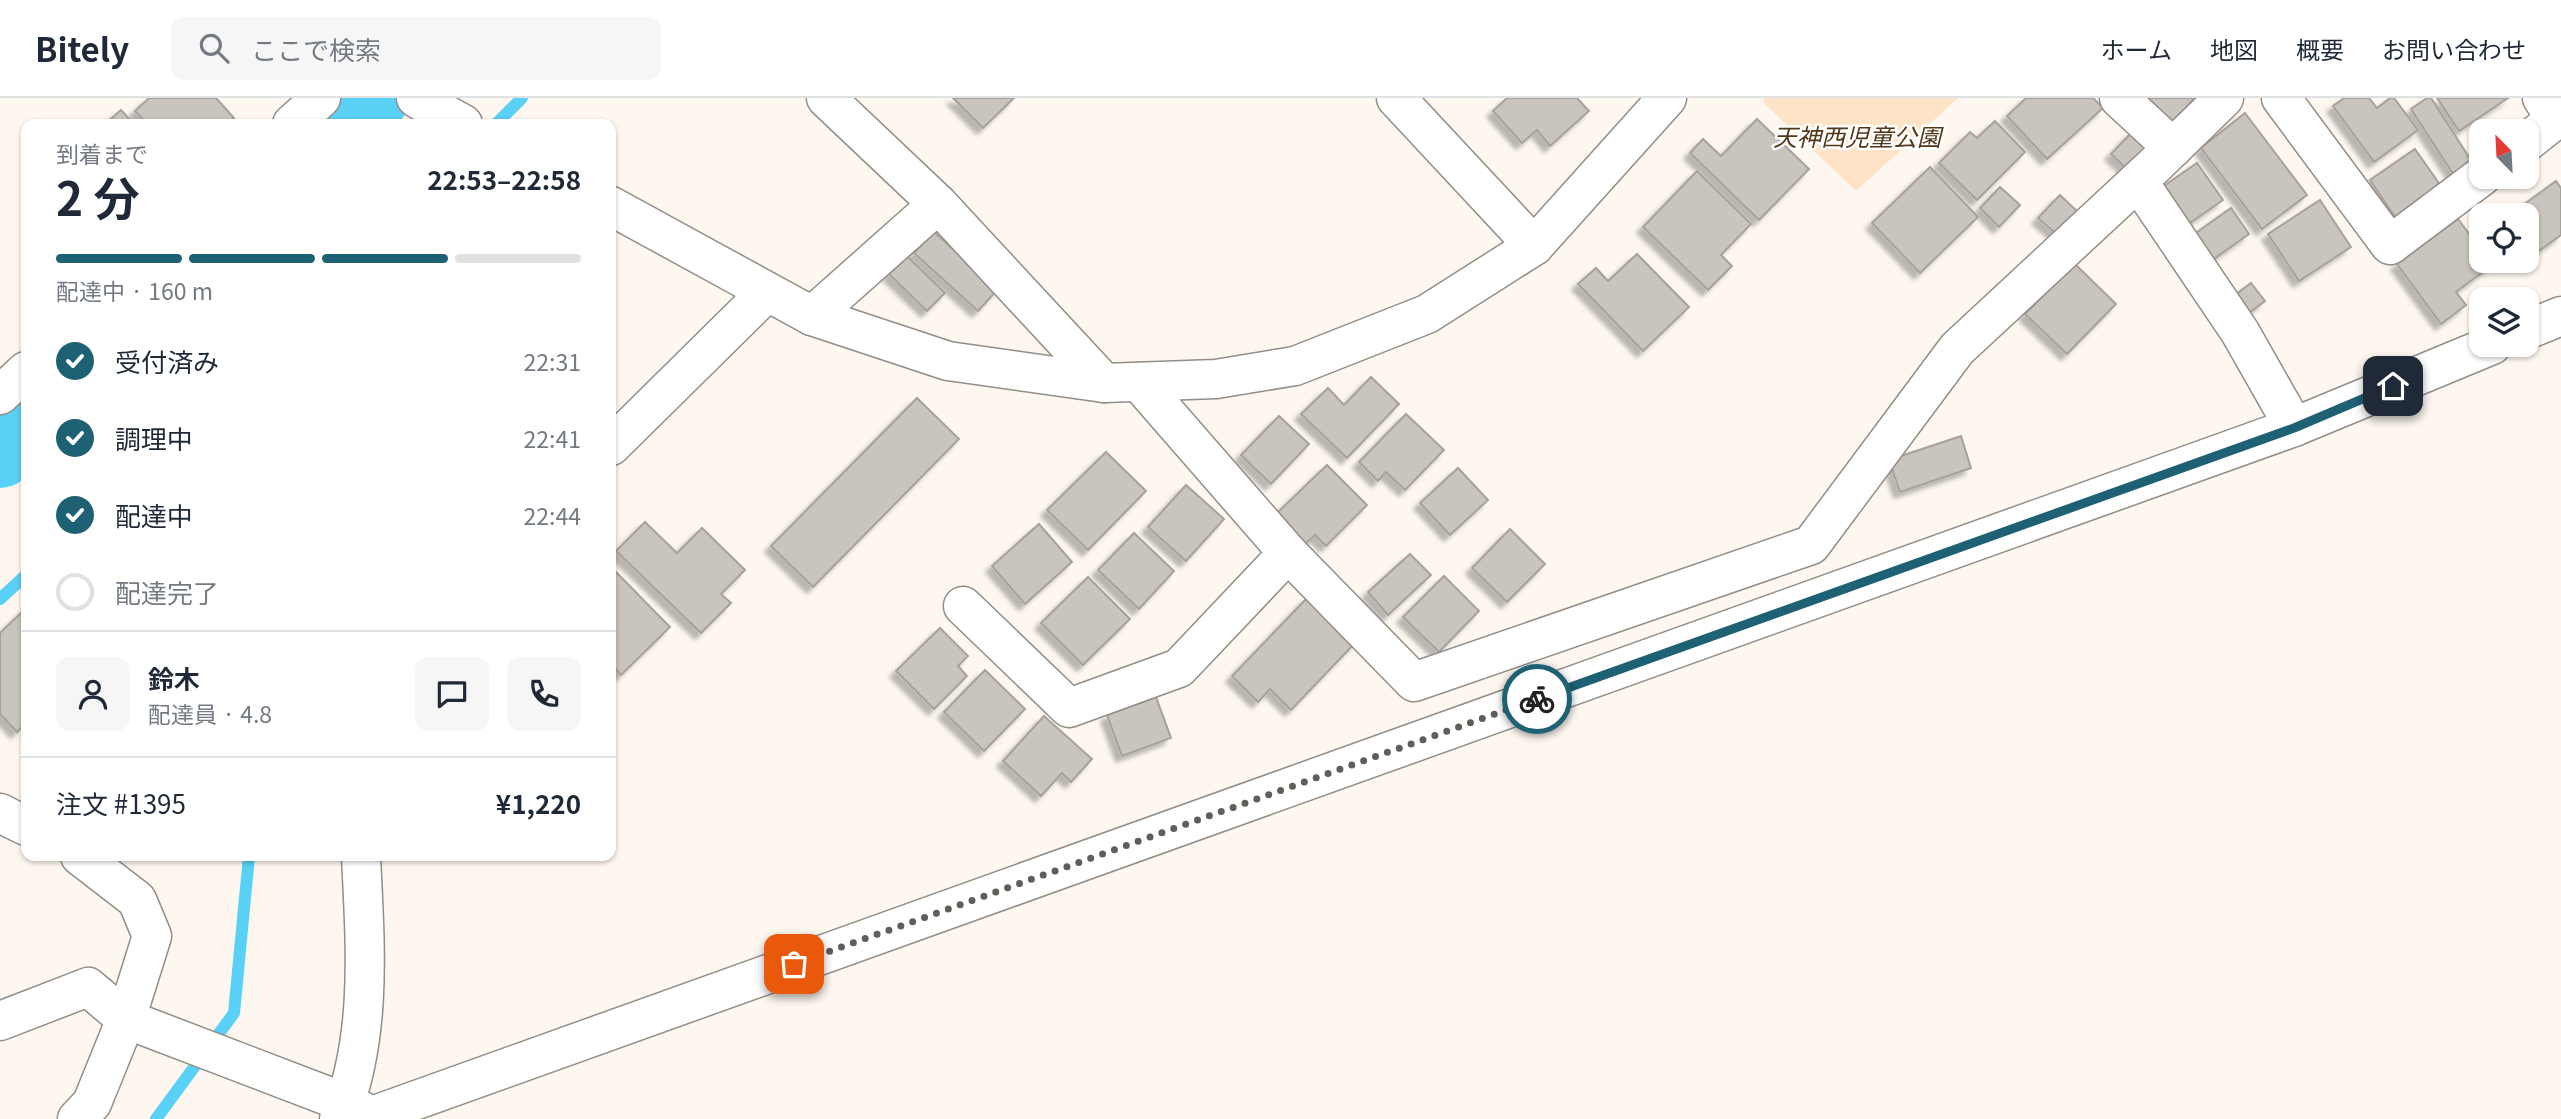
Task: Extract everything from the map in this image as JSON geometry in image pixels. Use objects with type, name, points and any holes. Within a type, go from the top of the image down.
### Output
[{"type":"street","points":[[298,119],[321,98]]},
{"type":"street","points":[[416,98],[454,119]]},
{"type":"street","points":[[827,98],[1122,382],[1414,682],[1811,545],[1956,349],[2224,98]]},
{"type":"street","points":[[1396,98],[1534,246]]},
{"type":"street","points":[[616,209],[812,316],[948,361],[1122,382],[1216,379],[1295,366],[1427,314],[1534,246],[1667,98]]},
{"type":"street","points":[[2119,98],[2173,148]]},
{"type":"street","points":[[2281,98],[2390,245],[2469,186]]},
{"type":"street","points":[[2539,133],[2556,120],[2542,98]]},
{"type":"street","points":[[2138,181],[2240,332],[2294,428]]},
{"type":"street","points":[[812,316],[938,204]]},
{"type":"street","points":[[616,441],[767,292]]},
{"type":"street","points":[[2539,325],[2561,316]]},
{"type":"street","points":[[0,1021],[88,987],[126,1019],[342,1111],[372,1116],[2294,428],[2469,355]]},
{"type":"street","points":[[0,395],[21,376]]},
{"type":"street","points":[[963,606],[1069,708],[1179,668],[1288,553]]},
{"type":"street","points":[[0,813],[21,824]]},
{"type":"street","points":[[77,1119],[92,1103],[126,1019],[152,936],[137,900],[86,861]]},
{"type":"street","points":[[342,1111],[359,1044],[367,970],[361,861]]},
{"type":"green space","name":"天神西児童公園","points":[[1763,98],[1958,98],[1856,191],[1764,103]]},
{"type":"building","points":[[149,98],[216,98],[234,118],[142,119],[135,111]]},
{"type":"building","points":[[953,98],[1014,98],[983,128]]},
{"type":"building","points":[[1507,98],[1577,98],[1589,111],[1550,146],[1537,130],[1522,143],[1493,111]]},
{"type":"building","points":[[2026,98],[2093,98],[2103,108],[2047,159],[2007,116]]},
{"type":"building","points":[[2143,98],[2195,98],[2171,124]]},
{"type":"building","points":[[2344,98],[2369,98],[2377,108],[2394,98],[2418,130],[2374,162],[2333,106]]},
{"type":"building","points":[[2431,98],[2469,157],[2469,168],[2455,177],[2411,109]]},
{"type":"building","points":[[2437,98],[2508,98],[2477,119],[2469,119],[2469,124],[2459,131]]},
{"type":"building","points":[[121,110],[129,119],[111,119]]},
{"type":"building","points":[[2245,113],[2307,195],[2262,229],[2201,148]]},
{"type":"building","points":[[1757,119],[1809,169],[1759,220],[1690,153],[1703,139],[1721,156]]},
{"type":"building","points":[[1995,121],[2025,152],[1977,200],[1939,163],[1970,132],[1977,138]]},
{"type":"building","points":[[2133,131],[2152,149],[2130,172],[2111,154]]},
{"type":"building","points":[[2415,149],[2443,189],[2397,220],[2370,180]]},
{"type":"building","points":[[2197,163],[2223,200],[2184,227],[2158,190]]},
{"type":"building","points":[[1930,167],[1978,217],[1920,273],[1872,223]]},
{"type":"building","points":[[1697,171],[1751,224],[1721,255],[1732,266],[1708,290],[1643,227]]},
{"type":"building","points":[[2556,181],[2561,188],[2561,235],[2539,251],[2539,203],[2526,203]]},
{"type":"building","points":[[2000,187],[2020,205],[1999,227],[1980,208]]},
{"type":"building","points":[[2060,195],[2081,215],[2060,237],[2038,218]]},
{"type":"building","points":[[2320,200],[2351,247],[2299,281],[2268,234]]},
{"type":"building","points":[[2231,208],[2249,234],[2211,261],[2193,235]]},
{"type":"building","points":[[2458,219],[2469,234],[2469,273],[2481,273],[2456,292],[2466,305],[2441,324],[2397,264]]},
{"type":"building","points":[[934,232],[998,289],[978,311],[914,253]]},
{"type":"building","points":[[1637,254],[1689,307],[1643,351],[1578,284],[1596,268],[1608,281]]},
{"type":"building","points":[[907,256],[945,293],[927,311],[889,274]]},
{"type":"building","points":[[2075,264],[2116,304],[2067,354],[2025,314]]},
{"type":"building","points":[[2251,283],[2265,301],[2245,316],[2231,298]]},
{"type":"building","points":[[1371,377],[1399,404],[1347,458],[1301,414],[1328,388],[1344,405]]},
{"type":"building","points":[[917,398],[959,439],[813,587],[771,546]]},
{"type":"building","points":[[1406,414],[1444,450],[1405,490],[1386,472],[1378,481],[1359,462]]},
{"type":"building","points":[[1279,416],[1309,444],[1271,484],[1241,455]]},
{"type":"building","points":[[1961,436],[1971,468],[1900,492],[1889,460]]},
{"type":"building","points":[[1106,452],[1146,491],[1088,550],[1047,510]]},
{"type":"building","points":[[1327,465],[1367,505],[1326,546],[1315,535],[1303,546],[1274,516]]},
{"type":"building","points":[[1458,468],[1488,500],[1450,535],[1420,503]]},
{"type":"building","points":[[1186,485],[1224,519],[1186,561],[1148,527]]},
{"type":"building","points":[[645,522],[677,553],[702,528],[745,570],[721,594],[731,603],[701,633],[616,551]]},
{"type":"building","points":[[1039,524],[1072,562],[1025,604],[992,566]]},
{"type":"building","points":[[1510,529],[1545,564],[1507,602],[1472,568]]},
{"type":"building","points":[[1134,533],[1174,571],[1139,609],[1098,570]]},
{"type":"building","points":[[1410,554],[1431,575],[1388,615],[1368,592]]},
{"type":"building","points":[[616,572],[670,627],[621,675],[616,670]]},
{"type":"building","points":[[1444,576],[1479,611],[1439,652],[1403,617]]},
{"type":"building","points":[[1088,577],[1130,619],[1083,665],[1041,623]]},
{"type":"building","points":[[1308,597],[1356,642],[1291,710],[1270,689],[1258,702],[1232,676]]},
{"type":"building","points":[[21,613],[21,728],[17,732],[0,714],[0,633]]},
{"type":"building","points":[[940,628],[968,656],[958,666],[967,676],[934,709],[896,671]]},
{"type":"building","points":[[985,670],[1025,709],[984,751],[944,712]]},
{"type":"building","points":[[1156,697],[1171,738],[1122,756],[1107,715]]},
{"type":"building","points":[[1044,716],[1092,759],[1071,782],[1062,773],[1041,796],[1003,761]]},
{"type":"waterway","points":[[351,119],[374,98]]},
{"type":"waterway","points":[[501,119],[522,98]]},
{"type":"waterway","points":[[0,453],[21,433]]},
{"type":"waterway","points":[[0,599],[21,580]]},
{"type":"waterway","points":[[156,1119],[234,1013],[249,861]]},
{"type":"way so far","points":[[794,964],[1537,699]]},
{"type":"route","points":[[1537,699],[2294,428],[2393,386]]}]
